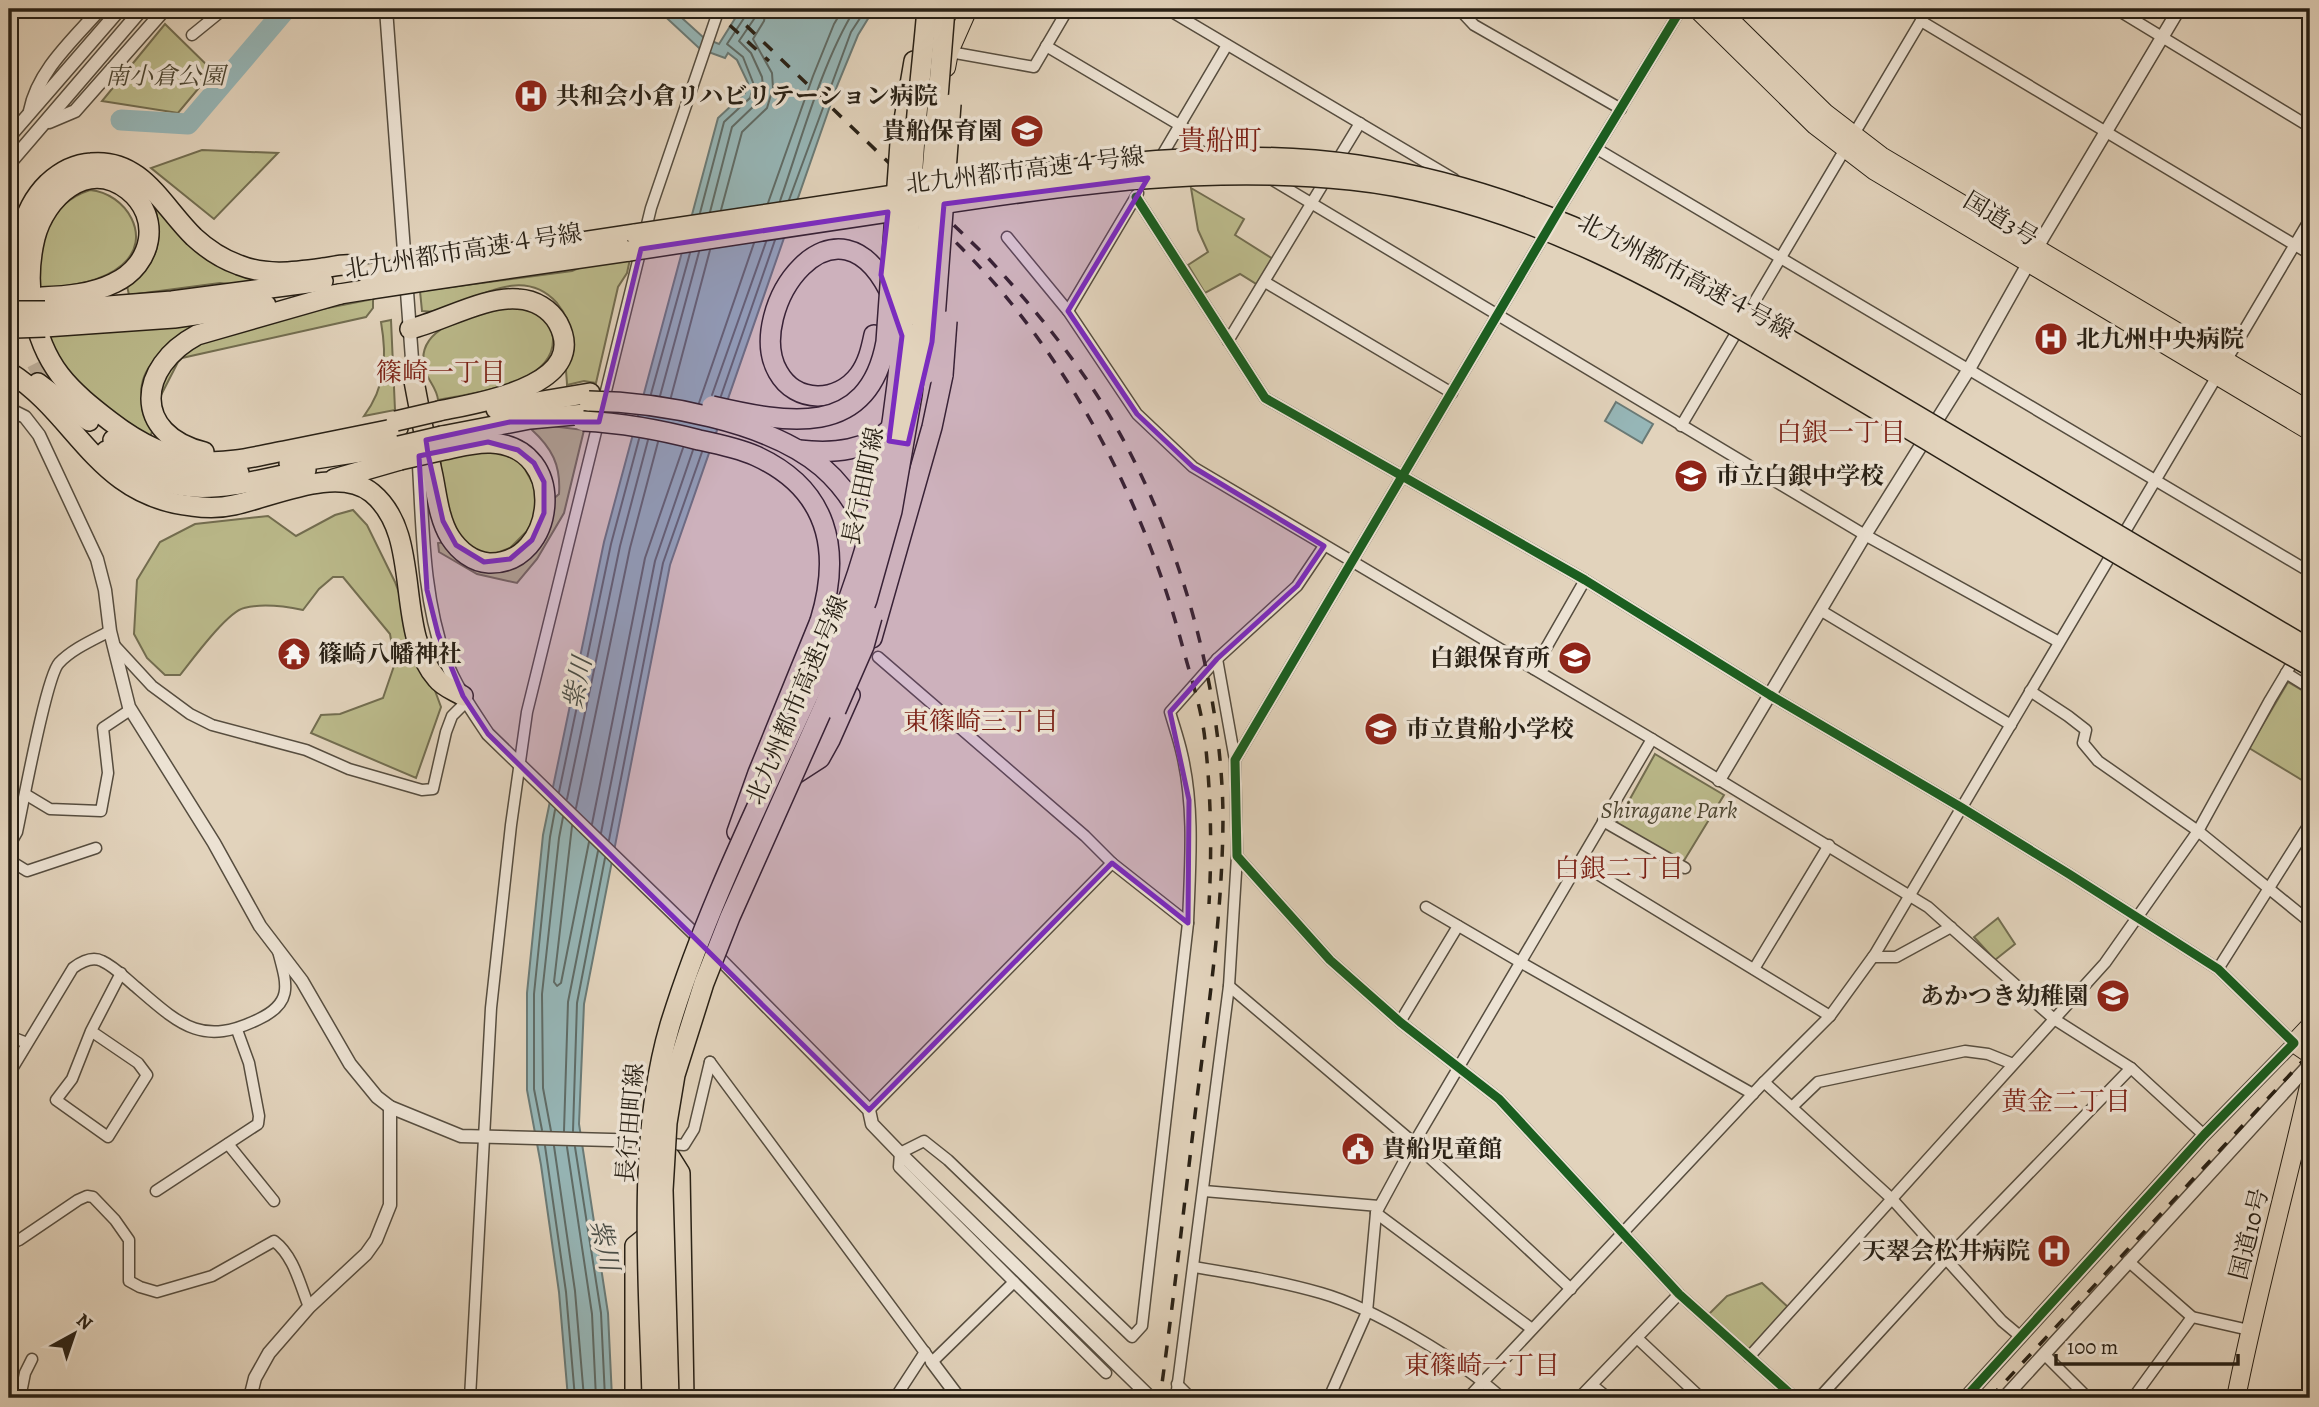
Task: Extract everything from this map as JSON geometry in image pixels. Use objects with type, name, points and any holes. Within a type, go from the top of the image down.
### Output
[{"type":"highway","points":[[902,407],[903,345],[893,299],[876,268],[856,251],[834,248],[811,258],[793,277],[778,307],[770,343],[773,360],[788,385],[812,397],[825,397],[849,385],[865,365],[874,335],[891,188],[920,9]]},
{"type":"highway","name":"北九州都市高速1号線","points":[[652,1398],[648,1255],[652,1122],[659,1070],[670,1027],[712,910],[831,645],[864,553],[876,506],[904,320],[914,150],[927,9]]},
{"type":"highway","name":"北九州都市高速1号線","points":[[670,1398],[663,1190],[667,1123],[675,1075],[704,983],[730,917],[847,651],[870,590],[892,510],[910,407],[920,325],[945,9]]},
{"type":"highway","points":[[9,367],[44,387],[137,456],[181,472],[226,474],[441,430],[536,402],[587,407],[744,440],[816,452],[859,447],[886,433],[909,409],[918,396],[929,362],[935,319],[948,149],[955,9]]},
{"type":"highway","name":"国道3号","points":[[1697,9],[1784,96],[1848,142],[1911,194],[2032,257],[2221,368],[2310,411]]},
{"type":"highway","name":"国道3号","points":[[1719,9],[1825,113],[1848,142]]},
{"type":"highway","points":[[587,407],[610,392],[653,394],[795,421],[829,416],[857,401],[877,376],[886,342],[900,143]]},
{"type":"highway","points":[[779,784],[820,758],[830,740],[874,633],[938,401],[947,321],[948,149]]},
{"type":"highway","name":"北九州都市高速４号線","points":[[10,313],[370,282],[1055,172],[1222,158],[1286,159],[1355,165],[1470,189],[1545,214],[1615,243],[1724,301],[2310,649]]},
{"type":"highway","points":[[36,363],[27,339],[19,302],[17,263],[22,232],[31,206],[47,184],[65,170],[86,163],[114,164],[135,173],[153,189],[194,237],[209,249],[241,266],[275,273],[349,265],[370,282]]},
{"type":"highway","name":"北九州都市高速４号線","points":[[632,242],[1154,177],[1286,175],[1353,180],[1410,189],[1539,228],[1606,257],[1706,309],[2310,666]]},
{"type":"highway","points":[[10,313],[44,312],[81,293],[116,283],[128,275],[144,255],[149,243],[149,219],[138,200],[121,185],[102,178],[81,180],[61,192],[44,213],[34,240],[30,282],[33,306],[43,347],[61,376],[80,396],[119,428],[151,448],[183,459],[216,462],[330,437],[398,439]]},
{"type":"highway","name":"北九州都市高速４号線","points":[[44,312],[174,318],[340,294],[370,282]]},
{"type":"highway","points":[[340,294],[197,335],[172,351],[156,372],[152,384],[153,409],[157,421],[172,439],[205,452],[253,453],[398,439],[441,430],[547,416],[587,407],[649,405],[701,416],[770,437],[807,455],[839,483],[852,499],[872,540],[876,561],[876,604],[864,646],[711,985],[678,1078],[667,1123]]},
{"type":"highway","points":[[410,329],[496,301],[517,299],[536,303],[552,314],[562,333],[563,342],[558,362],[552,371],[542,379],[441,430]]},
{"type":"highway","name":"国道3号","points":[[2221,368],[2310,431]]},
{"type":"highway","points":[[9,372],[46,403],[110,471],[149,495],[189,506],[216,507],[339,482],[355,483],[370,492],[383,506],[399,538],[415,632],[426,665],[439,682],[465,699]]},
{"type":"highway","points":[[414,381],[438,502],[451,538],[468,556],[484,562],[502,562],[518,554],[537,533],[546,502],[544,481],[534,463],[518,450],[499,443],[476,444],[441,430]]},
{"type":"highway","points":[[587,407],[622,424],[669,432],[754,455],[783,472],[810,498],[827,534],[831,576],[820,621],[758,773],[712,910]]},
{"type":"highway","points":[[134,470],[154,480],[176,486],[225,486],[306,470],[398,439]]},
{"type":"highway","points":[[315,485],[363,469],[398,439]]},
{"type":"highway","points":[[106,451],[160,485],[186,493],[275,494]]},
{"type":"highway","points":[[2310,1026],[2294,1043],[2310,1054]]},
{"type":"highway","name":"国道10号","points":[[2236,1398],[2249,1330],[2310,1082]]},
{"type":"highway","points":[[670,1150],[680,1173],[684,1398]]},
{"type":"highway","points":[[635,1398],[635,1246],[645,1238]]},
{"type":"main road","name":"長行田町線","points":[[646,1398],[645,1238],[648,1141],[655,1068],[671,1016],[707,946],[779,784],[840,644],[868,566],[889,487],[902,407],[937,110],[950,52],[969,9]]},
{"type":"main road","name":"長行田町線","points":[[670,1398],[670,1150],[707,946]]},
{"type":"street","points":[[9,19],[21,9]]},
{"type":"street","points":[[29,114],[32,99],[48,68],[100,9]]},
{"type":"street","points":[[9,137],[120,9]]},
{"type":"street","points":[[9,164],[142,9]]},
{"type":"street","points":[[43,125],[75,111],[165,9]]},
{"type":"street","points":[[192,35],[224,9]]},
{"type":"street","points":[[386,9],[427,590],[446,661],[465,699],[488,734],[707,946],[869,1110],[872,1124],[1106,1373]]},
{"type":"street","points":[[470,1398],[491,1008],[527,712],[651,208],[719,9]]},
{"type":"street","points":[[950,52],[1034,67],[1068,9]]},
{"type":"street","points":[[1167,9],[1183,13],[1227,45],[1546,235]]},
{"type":"street","points":[[1459,9],[1475,24],[1621,109]]},
{"type":"street","points":[[1236,760],[1681,9]]},
{"type":"street","points":[[1681,426],[1928,9]]},
{"type":"street","points":[[2116,9],[2310,127]]},
{"type":"street","points":[[1719,780],[1865,535],[1969,369],[2179,9]]},
{"type":"street","points":[[1921,21],[2310,254]]},
{"type":"street","points":[[1068,311],[1227,45]]},
{"type":"street","points":[[1046,46],[1865,535],[2059,642]]},
{"type":"street","points":[[1228,341],[1360,123]]},
{"type":"street","points":[[1597,149],[2310,572]]},
{"type":"street","points":[[1136,197],[1265,398],[1585,580],[1770,695],[1962,808],[2218,969],[2294,1043],[2204,1135],[1965,1398]]},
{"type":"street","points":[[1468,1398],[1829,1016],[1873,957],[2310,219]]},
{"type":"street","points":[[1007,237],[1068,311],[1137,414],[1193,467],[1652,739],[1928,907],[2054,1019],[2131,1068],[2204,1135]]},
{"type":"street","points":[[1265,282],[1452,393]]},
{"type":"street","points":[[9,409],[25,417],[39,435],[97,559],[105,590],[110,631],[130,710],[214,843],[260,926],[302,981],[350,1064],[377,1097],[390,1107],[461,1136],[648,1141],[670,1150],[684,1145],[694,1129],[710,1062],[959,1398]]},
{"type":"street","points":[[900,1153],[924,1142],[948,1160],[1132,1338],[1142,1326],[1188,923],[1189,800],[1182,755],[1170,712],[1217,659],[1297,586],[1324,546]]},
{"type":"street","points":[[1534,669],[1585,580]]},
{"type":"street","points":[[1821,610],[2011,724]]},
{"type":"street","points":[[9,846],[17,832],[48,693],[57,665],[110,631]]},
{"type":"street","points":[[1749,1357],[2105,963],[2198,831],[2310,633]]},
{"type":"street","points":[[115,646],[152,685],[190,714],[212,724],[306,750],[349,769],[422,790],[433,789],[446,732],[452,716],[465,699]]},
{"type":"street","points":[[878,657],[1085,836],[1112,863],[1188,923]]},
{"type":"street","points":[[1176,1398],[1229,986],[1237,856],[1236,760],[1217,659]]},
{"type":"street","points":[[2286,673],[2310,688]]},
{"type":"street","points":[[2030,691],[2086,730],[2083,743],[2098,761],[2198,831],[2310,922]]},
{"type":"street","points":[[26,794],[50,808],[101,811],[108,773],[103,728],[130,710]]},
{"type":"street","points":[[1329,1398],[1367,1312],[1377,1210],[1652,739]]},
{"type":"street","points":[[1603,821],[1685,868]]},
{"type":"street","points":[[2218,969],[2310,823]]},
{"type":"street","points":[[1754,969],[1829,845]]},
{"type":"street","points":[[9,860],[27,870],[96,848]]},
{"type":"street","points":[[1237,856],[1330,960],[1400,1022],[1499,1099],[1679,1294],[1795,1398]]},
{"type":"street","points":[[1578,862],[1829,1016]]},
{"type":"street","points":[[869,1110],[1112,863]]},
{"type":"street","points":[[1426,906],[1753,1094]]},
{"type":"street","points":[[1400,1022],[1458,926]]},
{"type":"street","points":[[1873,957],[1896,957],[1951,927]]},
{"type":"street","points":[[9,1074],[73,968],[84,960],[100,959],[121,973],[176,1021],[199,1032],[237,1030],[267,1016],[286,995],[278,951]]},
{"type":"street","points":[[90,1031],[138,1063],[147,1075],[108,1137],[55,1100],[72,1079],[90,1031],[121,973]]},
{"type":"street","points":[[1229,986],[1414,1143],[1571,1289]]},
{"type":"street","points":[[156,1191],[258,1124],[249,1063],[237,1030]]},
{"type":"street","points":[[9,1036],[27,1043]]},
{"type":"street","points":[[1792,1107],[1818,1082],[1965,1051],[1987,1054],[2013,1064]]},
{"type":"street","points":[[2004,1398],[2310,1064]]},
{"type":"street","points":[[1819,1398],[1947,1258],[2131,1068]]},
{"type":"street","points":[[1764,1082],[1892,1199],[2002,1321],[2021,1337]]},
{"type":"street","points":[[250,1398],[256,1378],[269,1353],[309,1307],[366,1254],[376,1240],[390,1205],[390,1107]]},
{"type":"street","points":[[228,1144],[274,1201]]},
{"type":"street","points":[[1204,1191],[1377,1210],[1532,1329]]},
{"type":"street","points":[[9,1244],[78,1200],[87,1196],[93,1197],[115,1220],[129,1240],[129,1281],[140,1287],[157,1292],[212,1276],[274,1241],[284,1248],[290,1258],[309,1307]]},
{"type":"street","points":[[2128,1261],[2192,1317],[2249,1330]]},
{"type":"street","points":[[1194,1267],[1323,1294],[1367,1312],[1424,1343],[1484,1382],[1502,1398]]},
{"type":"street","points":[[895,1398],[929,1357],[1016,1276]]},
{"type":"street","points":[[1016,1276],[1150,1398]]},
{"type":"street","points":[[1579,1398],[1679,1294]]},
{"type":"street","points":[[2133,1398],[2192,1317]]},
{"type":"street","points":[[1637,1338],[1701,1398]]},
{"type":"street","points":[[2045,1355],[2088,1398]]},
{"type":"street","points":[[20,1398],[25,1373],[32,1359]]},
{"type":"street","points":[[1177,1384],[1191,1398]]},
{"type":"street","points":[[1592,1385],[1608,1398]]},
{"type":"highlighted area","points":[[1148,178],[1068,311],[1137,414],[1193,467],[1324,546],[1297,586],[1217,659],[1170,712],[1189,800],[1188,923],[1112,863],[869,1110],[488,734],[463,696],[438,634],[427,590],[419,456],[428,454],[426,440],[510,422],[599,422],[641,249],[888,212],[881,275],[902,336],[889,441],[908,444],[932,342],[944,204]],"holes":[[[488,442],[518,450],[534,463],[544,482],[544,513],[532,540],[510,559],[484,562],[456,545],[443,521],[428,454]]]},
{"type":"green space","name":"南小倉公園","points":[[165,24],[213,71],[178,113],[102,101]]},
{"type":"green space","points":[[202,150],[278,153],[214,219],[151,168]]},
{"type":"green space","points":[[1191,188],[1244,219],[1235,235],[1273,259],[1258,285],[1240,274],[1205,293],[1188,265],[1208,252],[1198,230]]},
{"type":"green space","points":[[90,190],[115,199],[132,218],[136,242],[131,254],[122,265],[104,276],[82,283],[38,289],[40,258],[47,229],[63,206]]},
{"type":"green space","points":[[154,203],[250,274],[250,281],[129,295],[127,286],[146,269],[156,250],[158,228]]},
{"type":"green space","points":[[630,259],[627,273],[618,287],[596,383],[584,381],[567,385],[566,369],[572,341],[567,319],[557,303],[544,292],[530,286],[500,288],[443,311],[422,311],[420,291],[572,271],[586,265]]},
{"type":"green space","points":[[373,299],[373,308],[366,317],[182,358],[158,401],[158,383],[192,344],[312,311]]},
{"type":"green space","points":[[515,305],[540,316],[552,331],[550,354],[541,367],[509,384],[438,400],[425,370],[424,354],[429,341],[439,330],[454,322]]},
{"type":"green space","points":[[391,320],[395,410],[364,416],[377,394],[383,371],[381,322]]},
{"type":"green space","points":[[194,324],[195,329],[158,356],[145,376],[142,398],[153,429],[150,437],[107,408],[71,377],[43,336]]},
{"type":"green space","points":[[551,426],[584,430],[564,513],[537,559],[517,583],[477,574],[439,552],[438,543],[446,542],[507,566],[551,501],[559,494],[554,458],[545,443],[531,429]]},
{"type":"green space","points":[[492,449],[521,462],[537,491],[534,518],[527,531],[510,548],[494,554],[480,553],[460,538],[450,519],[443,491],[440,455]]},
{"type":"green space","points":[[353,510],[367,525],[395,582],[441,707],[416,778],[311,733],[321,715],[340,714],[383,698],[395,663],[390,634],[343,577],[333,577],[319,589],[303,610],[266,605],[237,611],[210,637],[180,675],[165,675],[147,658],[134,634],[137,580],[160,542],[195,524],[268,516],[296,536],[335,515]]},
{"type":"green space","points":[[2288,682],[2310,695],[2310,785],[2249,748]]},
{"type":"green space","name":"Shiragane Park","points":[[1655,754],[1724,795],[1682,864],[1616,824]]},
{"type":"green space","points":[[1998,918],[2015,944],[1995,960],[1974,937]]},
{"type":"green space","points":[[1762,1283],[1788,1307],[1748,1350],[1709,1314],[1727,1296]]},
{"type":"water","name":"紫川","points":[[657,9],[672,9],[704,38],[719,44],[741,9],[874,9],[858,35],[837,86],[670,565],[584,1004],[579,1124],[608,1313],[612,1398],[568,1398],[559,1292],[527,1090],[527,993],[543,835],[604,542],[718,118],[745,93],[748,83],[737,60],[728,53],[725,58],[700,49]]},
{"type":"water","points":[[1616,402],[1653,424],[1642,443],[1605,421]]},
{"type":"waterway","points":[[121,120],[188,124],[286,9]]},
{"type":"tunnel","points":[[36,363],[54,398]]},
{"type":"railway","points":[[712,9],[769,61]]},
{"type":"railway","points":[[729,9],[988,258],[1052,332],[1087,380],[1143,478],[1166,532],[1185,588],[1201,645],[1212,702],[1220,759],[1222,850],[1210,992],[1160,1398]]},
{"type":"railway","points":[[905,192],[986,274],[1041,342],[1094,425],[1137,513],[1170,605],[1202,718],[1210,801],[1209,904]]},
{"type":"railway","points":[[1990,1398],[2310,1053]]},
{"type":"cycle path","points":[[1681,9],[1562,205],[1235,760],[1237,856],[1330,960],[1400,1022],[1499,1099],[1679,1294],[1795,1398]]},
{"type":"cycle path","points":[[1136,197],[1265,398],[1585,580],[1770,695],[2069,874],[2218,969],[2294,1043],[2204,1135],[1965,1398]]},
{"type":"place","name":"共和会小倉リハビリテーション病院","points":[[531,96]]},
{"type":"place","name":"貴船保育園","points":[[1027,131]]},
{"type":"place","name":"北九州中央病院","points":[[2051,339]]},
{"type":"place","name":"市立白銀中学校","points":[[1691,476]]},
{"type":"place","name":"篠崎八幡神社","points":[[294,654]]},
{"type":"place","name":"白銀保育所","points":[[1575,658]]},
{"type":"place","name":"市立貴船小学校","points":[[1381,729]]},
{"type":"place","name":"あかつき幼稚園","points":[[2113,996]]},
{"type":"place","name":"貴船児童館","points":[[1358,1149]]},
{"type":"place","name":"天翠会松井病院","points":[[2054,1251]]},
{"type":"district","name":"貴船町","points":[[1220,140]]},
{"type":"district","name":"篠崎一丁目","points":[[441,372]]},
{"type":"district","name":"白銀一丁目","points":[[1841,432]]},
{"type":"district","name":"東篠崎三丁目","points":[[981,721]]},
{"type":"district","name":"白銀二丁目","points":[[1619,868]]},
{"type":"district","name":"黄金二丁目","points":[[2066,1101]]},
{"type":"district","name":"東篠崎一丁目","points":[[1482,1365]]}]
